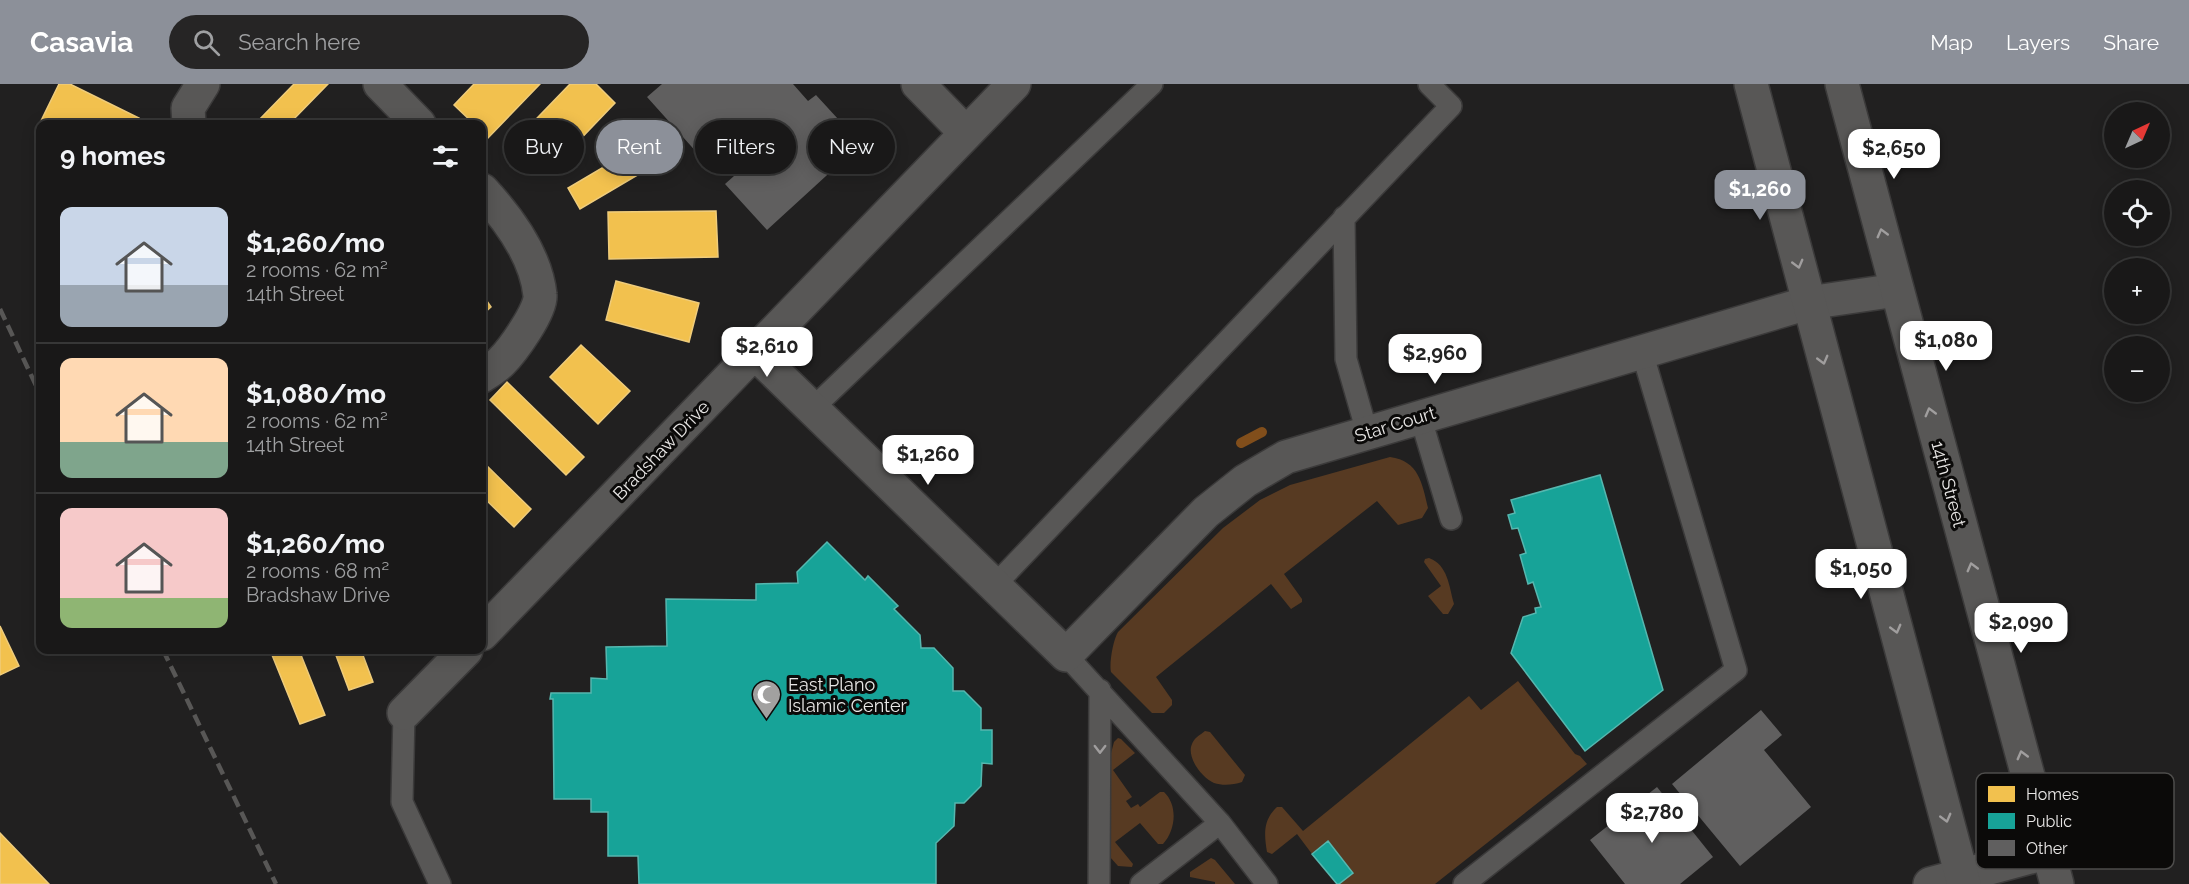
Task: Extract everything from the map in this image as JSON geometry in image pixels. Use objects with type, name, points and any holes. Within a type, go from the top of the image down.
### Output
[{"type":"street","points":[[189,120],[188,108],[203,84]]},
{"type":"street","points":[[380,84],[415,120]]},
{"type":"street","points":[[918,84],[966,133]]},
{"type":"street","name":"Bradshaw Drive","points":[[486,630],[1014,84]]},
{"type":"street","points":[[1750,84],[1963,880]]},
{"type":"street","name":"14th Street","points":[[1842,84],[2028,773]]},
{"type":"street","points":[[486,194],[504,214],[531,259],[541,297],[529,326],[500,363],[486,373]]},
{"type":"street","name":"Star Court","points":[[1066,656],[1206,512],[1245,481],[1286,457],[1808,303],[1897,290]]},
{"type":"street","points":[[755,353],[1066,656]]},
{"type":"street","points":[[404,713],[462,654]]},
{"type":"street","points":[[1930,884],[1963,880],[1997,869]]},
{"type":"street","name":"14th Street","points":[[2053,869],[2057,884]]},
{"type":"lane","points":[[813,408],[1152,84]]},
{"type":"lane","points":[[994,586],[1451,106],[1429,84]]},
{"type":"lane","points":[[1344,217],[1346,359],[1366,432]]},
{"type":"lane","points":[[1464,884],[1736,670],[1642,352]]},
{"type":"lane","points":[[1420,416],[1451,519]]},
{"type":"lane","points":[[1066,656],[1100,690],[1220,823],[1267,884]]},
{"type":"lane","points":[[1099,884],[1100,690]]},
{"type":"lane","points":[[404,713],[402,802],[440,884]]},
{"type":"lane","points":[[1141,884],[1220,823]]},
{"type":"shaded area","points":[[1390,457],[1407,463],[1418,475],[1428,508],[1422,518],[1398,525],[1377,501],[1284,574],[1302,602],[1291,609],[1271,584],[1156,677],[1172,700],[1172,705],[1164,713],[1152,713],[1111,672],[1112,652],[1118,632],[1223,528],[1260,500],[1290,485]]},
{"type":"shaded area","points":[[1429,558],[1440,566],[1447,577],[1454,604],[1448,614],[1443,614],[1428,596],[1441,586],[1424,562]]},
{"type":"shaded area","points":[[1518,681],[1575,754],[1587,764],[1435,884],[1339,884],[1353,873],[1328,842],[1312,854],[1297,834],[1272,854],[1267,852],[1265,839],[1267,822],[1277,807],[1282,807],[1303,831],[1469,696],[1481,710]]},
{"type":"shaded area","points":[[1205,731],[1210,732],[1245,775],[1242,782],[1228,785],[1214,783],[1205,777],[1196,766],[1191,755],[1192,744]]},
{"type":"shaded area","points":[[1118,738],[1135,753],[1113,770],[1132,797],[1126,801],[1131,808],[1138,804],[1140,807],[1160,792],[1164,792],[1172,804],[1174,818],[1171,832],[1163,844],[1158,844],[1140,823],[1115,842],[1133,864],[1132,867],[1118,866],[1110,857],[1110,757],[1114,742]]},
{"type":"shaded area","points":[[1211,858],[1235,884],[1215,884],[1215,882],[1190,877],[1190,872]]},
{"type":"building: Homes","points":[[59,84],[70,84],[139,118],[138,120],[41,120]]},
{"type":"building: Homes","points":[[294,84],[328,84],[293,120],[259,120]]},
{"type":"building: Homes","points":[[474,84],[540,84],[488,138],[486,120],[470,120],[454,105]]},
{"type":"building: Homes","points":[[570,84],[596,84],[615,103],[599,120],[596,120],[584,135],[584,120],[535,120]]},
{"type":"building: Homes","points":[[596,171],[596,174],[639,174],[580,209],[568,188]]},
{"type":"building: Homes","points":[[716,211],[718,257],[609,259],[608,212]]},
{"type":"building: Homes","points":[[616,281],[699,303],[689,342],[606,320]]},
{"type":"building: Homes","points":[[486,300],[491,307],[486,311]]},
{"type":"building: Homes","points":[[581,345],[630,391],[598,424],[550,377]]},
{"type":"building: Homes","points":[[507,382],[584,457],[566,475],[490,400]]},
{"type":"building: Homes","points":[[486,465],[531,509],[514,527],[486,500]]},
{"type":"building: Homes","points":[[0,626],[19,666],[0,675]]},
{"type":"building: Homes","points":[[272,654],[301,654],[325,715],[300,724]]},
{"type":"building: Homes","points":[[336,654],[362,654],[373,682],[349,690]]},
{"type":"building: Homes","points":[[0,833],[49,884],[0,884]]},
{"type":"building: Public","points":[[1600,475],[1663,690],[1585,751],[1511,653],[1523,617],[1536,613],[1535,608],[1541,607],[1533,582],[1528,584],[1520,555],[1526,553],[1518,528],[1512,529],[1508,515],[1515,513],[1511,500]]},
{"type":"building: Public","name":"East Plano Islamic Center","points":[[827,542],[865,580],[868,576],[898,606],[894,609],[920,635],[921,648],[934,648],[953,668],[953,691],[964,691],[981,708],[981,730],[992,730],[992,764],[982,763],[981,786],[964,803],[955,803],[954,826],[936,843],[936,884],[639,884],[638,856],[608,856],[608,812],[591,812],[591,799],[554,799],[553,699],[550,699],[551,693],[591,693],[591,678],[607,679],[606,647],[667,646],[666,599],[756,600],[756,584],[798,583],[797,572]]},
{"type":"building: Public","points":[[1328,841],[1353,873],[1339,884],[1312,854]]},
{"type":"building: Other","points":[[662,84],[793,84],[808,101],[816,95],[839,120],[808,120],[808,174],[828,174],[767,230],[725,184],[736,174],[796,174],[796,120],[695,120],[695,151],[683,137],[683,120],[668,120],[647,97]]},
{"type":"building: Other","points":[[1761,710],[1782,735],[1764,750],[1811,807],[1740,866],[1672,784]]},
{"type":"building: Other","points":[[1657,787],[1713,857],[1680,884],[1625,884],[1590,840]]},
{"type":"waterway","points":[[1241,443],[1262,432]]},
{"type":"railway","points":[[0,309],[36,386]]},
{"type":"railway","points":[[165,654],[276,884]]},
{"type":"place","name":"East Plano Islamic Center","points":[[767,720]]}]
